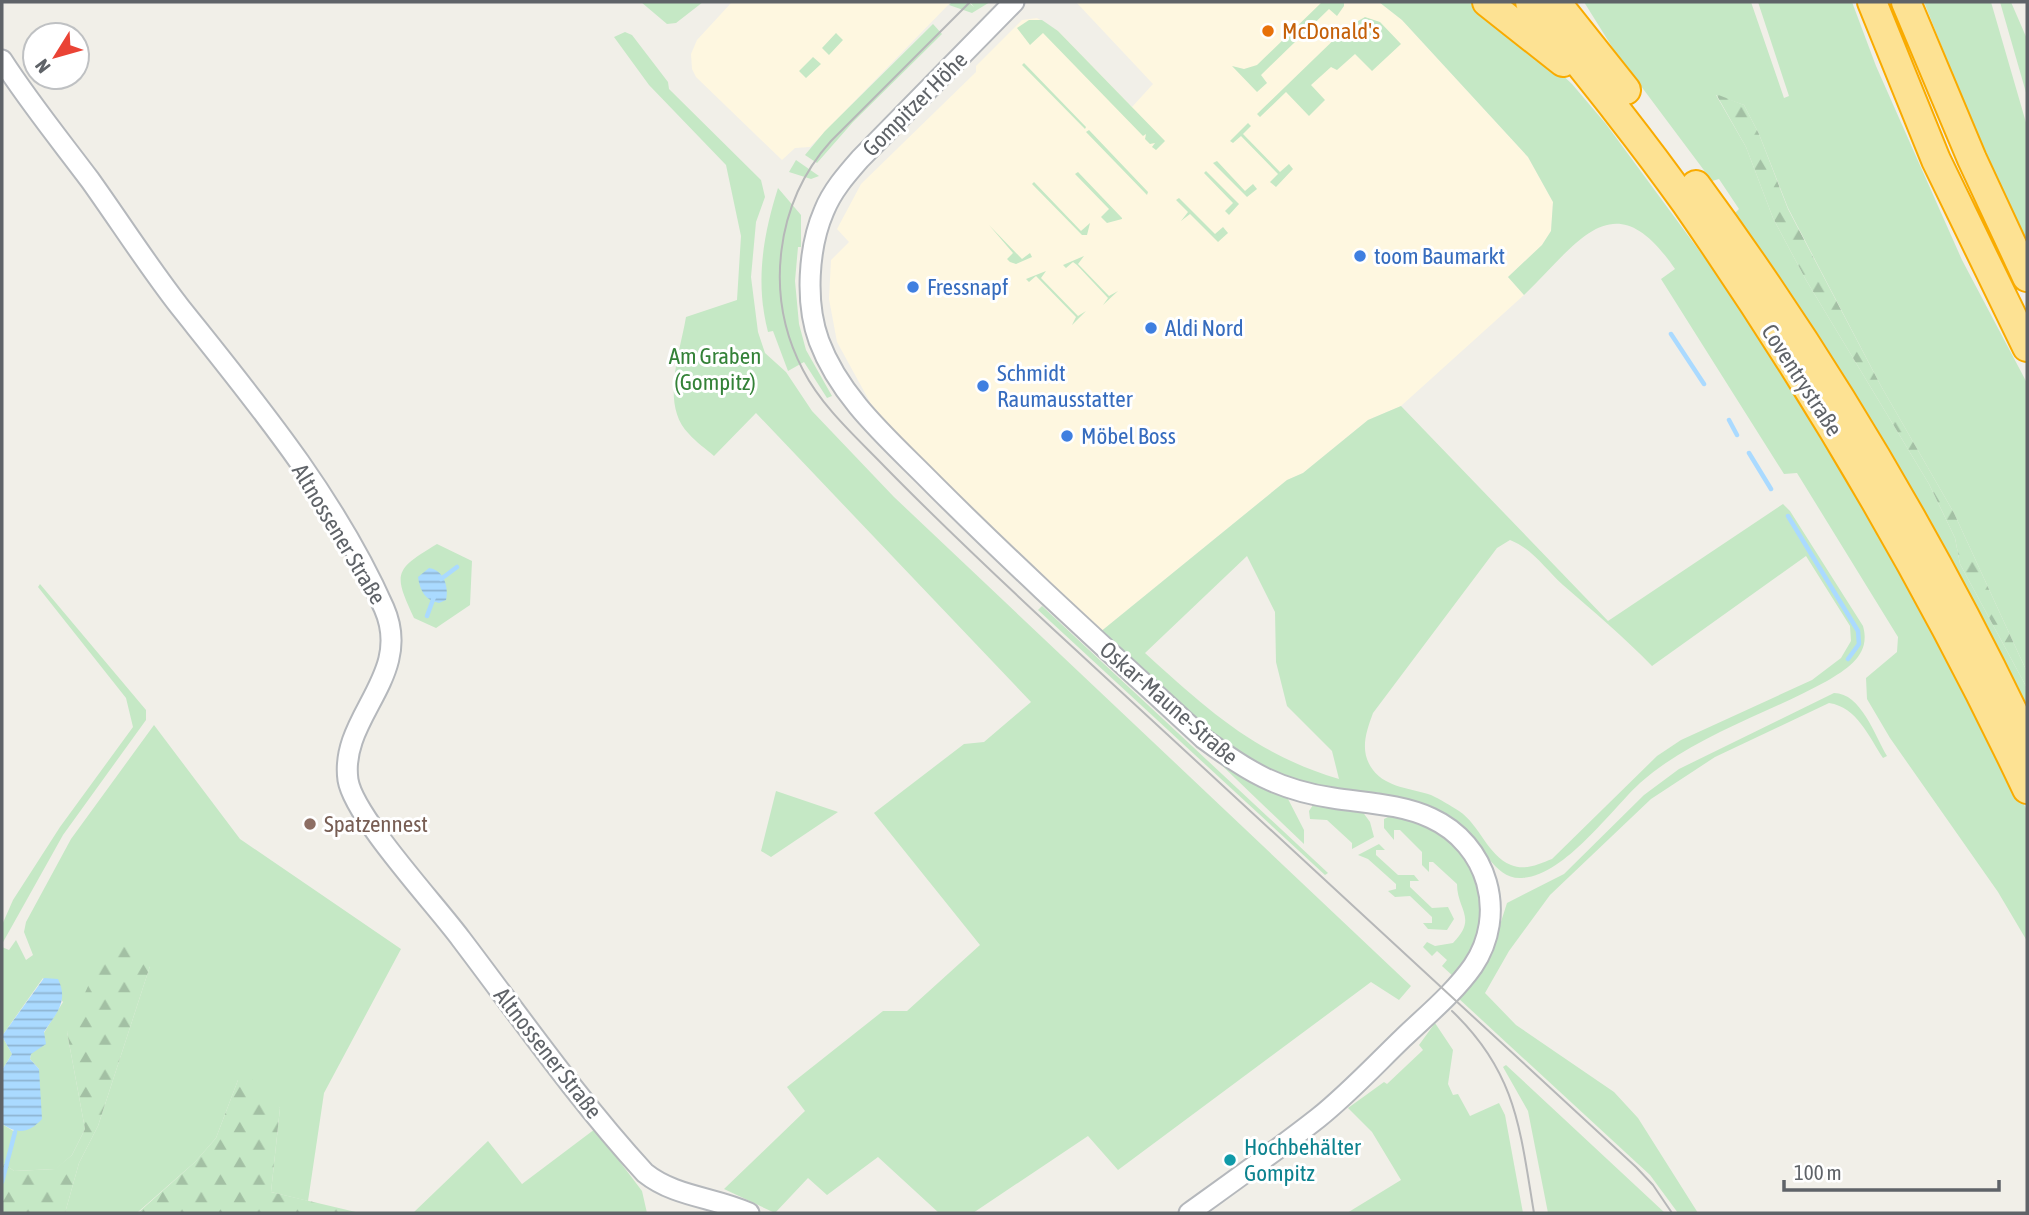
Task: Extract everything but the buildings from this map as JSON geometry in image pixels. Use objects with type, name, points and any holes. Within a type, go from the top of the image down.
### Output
[{"type":"highway","points":[[1487,2],[1609,85]]},
{"type":"highway","name":"Coventrystraße","points":[[1530,2],[1609,85],[1851,456],[1944,621],[2027,789]]},
{"type":"highway","points":[[1556,2],[1609,85],[1755,269],[1867,442],[1961,610],[2027,741]]},
{"type":"highway","points":[[1577,2],[1609,85]]},
{"type":"highway","points":[[1872,2],[1942,172],[2027,347]]},
{"type":"highway","points":[[1906,2],[1972,159],[2027,277]]},
{"type":"street","name":"Gompitzer Höhe","points":[[823,211],[842,179],[1014,2]]},
{"type":"street","name":"Altnossener Straße","points":[[2,60],[178,304],[235,374],[281,437],[322,498],[385,611],[392,639],[389,666],[351,743],[348,761],[349,783],[359,809],[463,940],[518,1018],[645,1173],[661,1186],[678,1193],[712,1199],[749,1213]]},
{"type":"street","name":"Oskar-Maune-Straße","points":[[823,211],[811,275],[812,311],[830,366],[857,406],[960,511],[1205,739],[1248,771],[1303,792],[1405,809],[1431,818],[1454,831],[1469,845],[1481,864],[1490,892],[1490,920],[1485,944],[1455,988],[1320,1117],[1189,1213]]},
{"type":"shaded area","points":[[732,2],[951,2],[810,147],[795,148],[782,160],[696,77],[692,69],[691,54],[697,40]]},
{"type":"shaded area","points":[[1076,2],[1379,2],[1402,20],[1528,157],[1553,202],[1551,231],[1542,245],[1508,277],[1524,295],[1401,406],[1368,420],[1303,473],[1287,480],[1099,633],[899,437],[871,404],[837,342],[829,299],[831,260],[849,242],[837,229],[861,184],[976,72],[976,66],[1022,20],[1037,18],[1058,31],[1132,107],[1153,84]]},
{"type":"green space","points":[[641,2],[703,2],[676,23],[667,24]]},
{"type":"green space","points":[[952,2],[968,2],[974,7],[970,2],[990,2],[972,13],[949,5]]},
{"type":"green space","points":[[1322,2],[1344,2],[1344,6],[1337,16],[1329,9],[1261,75],[1267,83],[1257,92],[1232,66],[1244,69],[1257,65]]},
{"type":"green space","points":[[1379,2],[1477,2],[1525,40],[1572,84],[1606,124],[1793,378],[2006,764],[2027,811],[2027,941],[1998,892],[1890,738],[1867,699],[1866,678],[1897,652],[1898,637],[1797,473],[1784,474],[1661,279],[1675,269],[1653,242],[1633,228],[1615,224],[1597,228],[1580,240],[1524,295],[1508,277],[1542,245],[1551,231],[1553,202],[1528,157],[1402,20]]},
{"type":"green space","points":[[1584,2],[1751,2],[1784,98],[1789,96],[1758,2],[1852,2],[1876,66],[1962,260],[2027,383],[2027,672],[1954,513],[1881,386],[1788,208],[1759,134],[1744,105],[1716,95],[1746,147],[1773,218],[1806,280],[1929,484],[1955,538],[1960,564],[2027,688],[2027,722],[1765,268],[1753,240],[1735,213],[1739,209],[1719,179],[1712,181],[1614,50]]},
{"type":"green space","points":[[1924,2],[1991,2],[2027,126],[2027,241],[1985,155]]},
{"type":"green space","points":[[2000,2],[2011,2],[2027,39],[2027,96]]},
{"type":"green space","points":[[1365,17],[1380,22],[1401,44],[1372,71],[1355,54],[1337,70],[1331,67],[1311,85],[1325,100],[1309,116],[1286,92],[1260,117],[1257,114],[1346,28]]},
{"type":"green space","points":[[1029,20],[1042,20],[1058,31],[1165,141],[1156,150],[1152,147],[1155,143],[1150,144],[1145,139],[1146,134],[1143,136],[1043,33],[1030,45],[1017,28]]},
{"type":"green space","points":[[933,24],[942,34],[853,122],[817,163],[805,155],[825,131]]},
{"type":"green space","name":"Am Graben (Gompitz)","points":[[625,32],[632,35],[668,82],[669,89],[761,180],[765,197],[756,222],[751,277],[758,332],[765,353],[786,372],[812,411],[894,497],[1411,986],[1399,1000],[1371,982],[1118,1170],[1088,1136],[973,1213],[939,1213],[878,1157],[827,1195],[808,1178],[775,1213],[724,1189],[805,1111],[787,1087],[883,1011],[907,1011],[980,945],[874,813],[964,744],[984,742],[1031,702],[756,413],[714,456],[692,437],[680,422],[675,409],[674,378],[686,317],[737,300],[741,236],[726,165],[649,85],[614,37]]},
{"type":"green space","points":[[836,33],[843,40],[829,55],[822,48]]},
{"type":"green space","points":[[813,57],[821,64],[806,78],[799,71]]},
{"type":"green space","points":[[1024,63],[1086,127],[1085,129],[1022,65]]},
{"type":"green space","points":[[1716,94],[1744,105],[1759,134],[1788,209],[1881,386],[1954,513],[2027,672],[2027,688],[1960,564],[1955,538],[1929,484],[1806,280],[1773,218],[1746,147]]},
{"type":"green space","points":[[1248,123],[1251,126],[1243,134],[1280,172],[1289,164],[1293,169],[1276,187],[1270,182],[1278,174],[1241,136],[1233,143],[1230,141]]},
{"type":"green space","points":[[1089,130],[1148,192],[1147,195],[1086,132]]},
{"type":"green space","points":[[796,160],[819,176],[811,179],[789,172]]},
{"type":"green space","points":[[1217,161],[1245,191],[1253,184],[1257,189],[1247,197],[1213,163]]},
{"type":"green space","points":[[1206,171],[1239,204],[1229,215],[1225,211],[1233,203],[1204,173]]},
{"type":"green space","points":[[1078,172],[1122,219],[1107,223],[1101,217],[1109,209],[1075,174]]},
{"type":"green space","points":[[1034,182],[1081,231],[1090,223],[1087,235],[1082,235],[1032,184]]},
{"type":"green space","points":[[778,188],[801,215],[801,247],[798,247],[795,281],[799,324],[806,350],[832,396],[827,398],[804,362],[788,371],[773,331],[768,332],[762,295],[762,259]]},
{"type":"green space","points":[[1179,198],[1215,234],[1223,227],[1228,233],[1218,242],[1190,214],[1181,221],[1188,212],[1176,200]]},
{"type":"green space","points":[[989,225],[1022,259],[1030,253],[1032,257],[1016,264],[1010,262],[1007,259],[1013,253]]},
{"type":"green space","points":[[1084,256],[1078,264],[1109,296],[1118,291],[1103,305],[1108,298],[1077,265],[1073,262],[1066,268],[1063,265]]},
{"type":"green space","points":[[1046,271],[1041,278],[1078,316],[1086,311],[1072,325],[1076,317],[1036,276],[1029,282],[1026,279]]},
{"type":"green space","points":[[1401,406],[1608,621],[1783,504],[1863,626],[1865,636],[1861,652],[1843,671],[1827,681],[1683,752],[1640,783],[1570,854],[1538,874],[1522,878],[1512,877],[1496,867],[1464,827],[1440,812],[1381,793],[1365,792],[1356,795],[1285,779],[1230,750],[1099,633],[1287,480],[1303,473],[1368,420]],"holes":[[[1510,540],[1532,554],[1652,666],[1806,556],[1850,626],[1851,641],[1841,658],[1812,680],[1681,740],[1657,756],[1552,859],[1532,866],[1516,867],[1496,854],[1473,824],[1459,811],[1431,795],[1385,781],[1373,770],[1365,749],[1373,713],[1497,548]],[[1247,556],[1275,612],[1276,662],[1287,706],[1332,751],[1339,779],[1309,769],[1257,743],[1212,711],[1145,653]]]},
{"type":"green space","points":[[437,544],[472,561],[470,605],[436,628],[414,618],[401,582],[405,567]]},
{"type":"green space","points":[[40,584],[146,710],[146,720],[63,835],[2,944],[2,925],[13,900],[60,827],[133,727],[126,698],[38,587]]},
{"type":"green space","points":[[1042,606],[1328,873],[1325,875],[1038,610]]},
{"type":"green space","points":[[1834,693],[1844,695],[1859,708],[1887,756],[1883,758],[1855,717],[1847,710],[1829,703],[1715,757],[1651,799],[1550,895],[1509,951],[1485,993],[1516,1025],[1614,1092],[1638,1118],[1698,1213],[1678,1213],[1650,1175],[1457,997],[1490,956],[1507,903],[1564,874],[1644,795],[1679,769]]},
{"type":"green space","points":[[154,725],[240,839],[401,949],[324,1093],[308,1201],[271,1192],[280,1108],[238,1080],[216,1138],[195,1162],[138,1212],[65,1213],[79,1163],[98,1126],[150,966],[67,1032],[85,1129],[72,1155],[56,1169],[14,1171],[2,1162],[2,1124],[15,1132],[39,1069],[30,1059],[31,1054],[63,1002],[43,978],[2,1036],[2,947],[9,950],[16,940],[26,960],[33,955],[24,932],[26,922],[71,839]]},
{"type":"green space","points":[[1212,756],[1246,779],[1287,797],[1304,830],[1304,844]]},
{"type":"green space","points":[[776,791],[838,812],[771,857],[761,851]]},
{"type":"green space","points":[[1315,802],[1362,811],[1370,822],[1374,837],[1352,849],[1352,843],[1327,820],[1310,819],[1309,811]]},
{"type":"green space","points":[[1394,814],[1447,838],[1467,859],[1476,875],[1481,909],[1479,926],[1465,960],[1454,977],[1442,966],[1447,960],[1437,951],[1432,956],[1423,947],[1427,942],[1435,946],[1453,943],[1464,927],[1465,920],[1457,884],[1433,862],[1429,862],[1429,872],[1422,865],[1422,852],[1400,830],[1394,830],[1394,840],[1384,828],[1384,819]]},
{"type":"green space","points":[[1379,844],[1385,850],[1376,850],[1376,855],[1398,875],[1414,875],[1419,881],[1410,881],[1410,887],[1432,908],[1448,907],[1454,919],[1447,930],[1428,929],[1423,923],[1432,923],[1432,917],[1410,896],[1395,897],[1388,891],[1396,889],[1396,884],[1368,859],[1358,855]]},
{"type":"green space","points":[[150,942],[150,966],[98,1126],[79,1163],[65,1213],[2,1213],[2,1162],[14,1171],[55,1169],[72,1155],[85,1129],[67,1032],[101,958],[117,945]]},
{"type":"green space","points":[[1435,1023],[1453,1050],[1448,1084],[1453,1095],[1458,1094],[1470,1116],[1499,1103],[1505,1115],[1523,1213],[1347,1213],[1401,1180],[1372,1132],[1348,1108],[1384,1082],[1387,1084],[1423,1050],[1419,1045]]},
{"type":"green space","points":[[2,1036],[12,1054],[2,1070]]},
{"type":"green space","points":[[1506,1065],[1665,1213],[1548,1213],[1528,1111],[1503,1067]]},
{"type":"green space","points":[[248,1075],[280,1108],[271,1192],[360,1213],[131,1213],[139,1212],[195,1162],[216,1138],[238,1080]]},
{"type":"green space","points":[[595,1129],[642,1191],[647,1213],[413,1213],[488,1141],[522,1184]]},
{"type":"water","points":[[429,568],[442,576],[446,585],[446,600],[439,603],[427,597],[420,587],[418,577]]},
{"type":"water","points":[[44,978],[58,979],[62,1001],[44,1032],[46,1044],[31,1054],[30,1059],[39,1069],[42,1119],[32,1128],[18,1131],[2,1124],[2,1070],[12,1054],[2,1036]]},
{"type":"waterway","points":[[1671,334],[1704,384]]},
{"type":"waterway","points":[[1729,420],[1737,435]]},
{"type":"waterway","points":[[1749,453],[1771,489]]},
{"type":"waterway","points":[[1788,516],[1858,631],[1859,644],[1848,659]]},
{"type":"waterway","points":[[441,579],[457,567]]},
{"type":"waterway","points":[[427,616],[434,597]]},
{"type":"waterway","points":[[2,1182],[15,1132]]},
{"type":"tram line","points":[[970,2],[831,141],[812,166],[798,193],[787,221],[781,251],[780,281],[783,312],[791,341],[811,384],[851,433],[967,548],[1636,1167],[1653,1185],[1672,1213]]},
{"type":"tram line","points":[[1452,1011],[1474,1034],[1503,1080],[1519,1129],[1534,1213]]},
{"type":"place","name":"McDonald's","points":[[1268,31]]},
{"type":"place","name":"toom Baumarkt","points":[[1360,256]]},
{"type":"place","name":"Fressnapf","points":[[913,287]]},
{"type":"place","name":"Aldi Nord","points":[[1151,328]]},
{"type":"place","name":"Schmidt Raumausstatter","points":[[983,386]]},
{"type":"place","name":"Möbel Boss","points":[[1067,436]]},
{"type":"place","name":"Spatzennest","points":[[310,824]]},
{"type":"place","name":"Hochbehälter Gompitz","points":[[1230,1160]]}]
